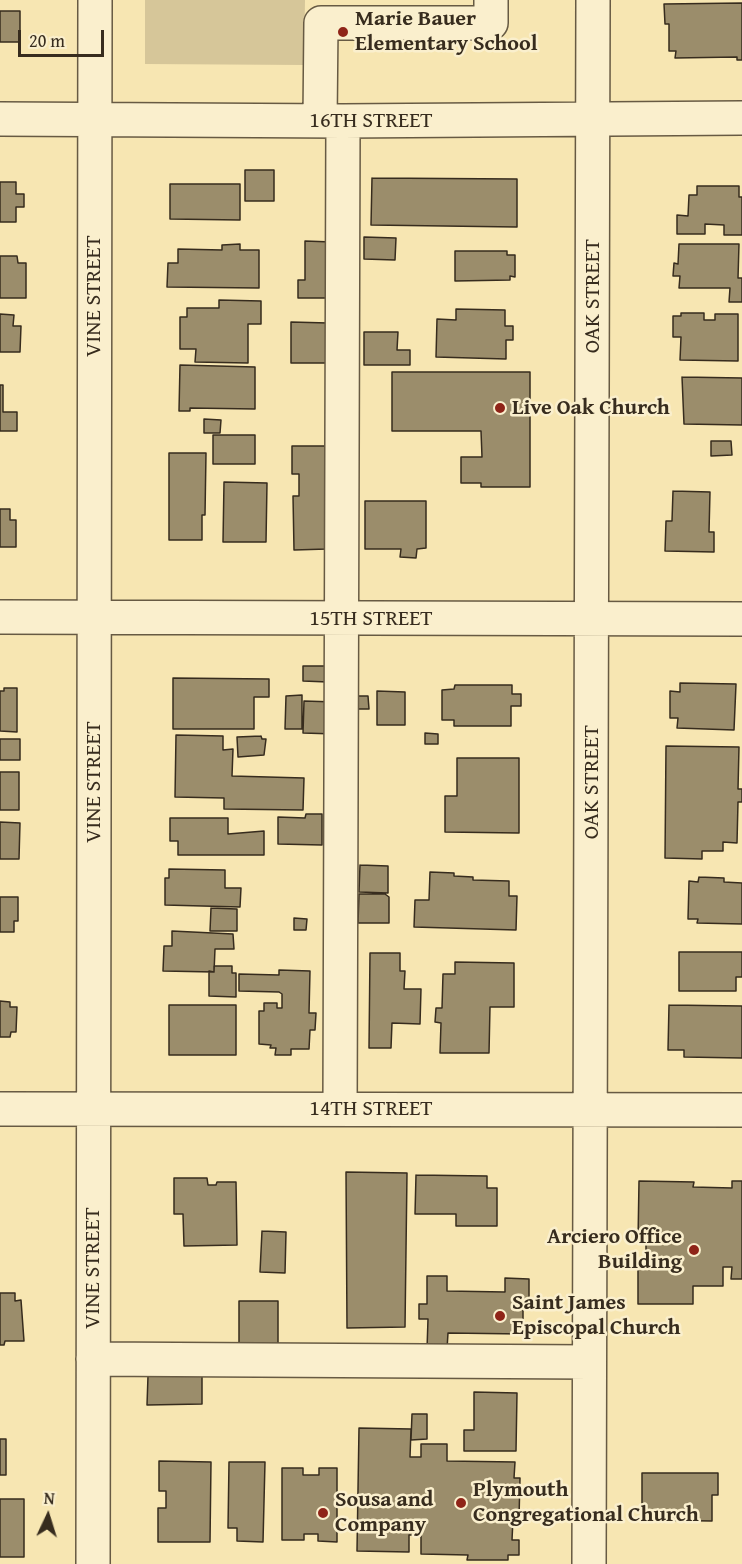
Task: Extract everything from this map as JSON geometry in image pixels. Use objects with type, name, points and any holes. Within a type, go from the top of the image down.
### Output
[{"type":"street","name":"VINE STREET","points":[[93,1564],[95,0]]},
{"type":"street","points":[[340,1110],[342,619],[332,121],[321,23],[491,23],[491,0]]},
{"type":"street","name":"OAK STREET","points":[[589,1564],[593,0]]},
{"type":"street","name":"16TH STREET","points":[[0,119],[332,121],[742,118]]},
{"type":"street","name":"15TH STREET","points":[[0,617],[742,619]]},
{"type":"street","name":"14TH STREET","points":[[0,1109],[742,1110]]},
{"type":"street","points":[[93,1359],[589,1362]]},
{"type":"shaded area","points":[[145,0],[305,0],[304,65],[145,64]]},
{"type":"building","points":[[742,3],[742,60],[737,60],[737,57],[675,58],[676,51],[669,51],[669,24],[665,24],[664,4]]},
{"type":"building","points":[[0,11],[20,11],[20,42],[0,42]]},
{"type":"building","points":[[245,170],[274,170],[274,201],[245,201]]},
{"type":"building","points":[[372,178],[517,179],[517,227],[371,225]]},
{"type":"building","points":[[0,182],[16,182],[16,194],[24,194],[24,207],[16,207],[16,222],[0,222]]},
{"type":"building","points":[[170,184],[240,184],[240,220],[170,219]]},
{"type":"building","points":[[697,186],[739,186],[739,197],[742,197],[742,235],[724,235],[724,225],[705,224],[705,234],[677,234],[677,215],[688,216],[689,195],[697,195]]},
{"type":"building","points":[[364,237],[396,238],[395,260],[364,259]]},
{"type":"building","points":[[305,241],[332,242],[334,298],[298,298],[298,280],[305,280]]},
{"type":"building","points":[[240,244],[240,250],[259,250],[259,288],[167,287],[168,263],[178,263],[178,249],[222,250],[222,245]]},
{"type":"building","points":[[679,244],[739,244],[738,278],[742,278],[742,302],[729,302],[730,288],[679,288],[680,276],[673,276],[674,263],[678,264]]},
{"type":"building","points":[[455,251],[507,251],[507,255],[515,255],[515,277],[510,276],[510,280],[455,281]]},
{"type":"building","points":[[0,256],[17,256],[18,263],[26,263],[26,298],[0,298]]},
{"type":"building","points":[[219,300],[261,301],[261,324],[248,324],[248,363],[195,362],[196,349],[180,349],[180,317],[187,317],[187,308],[219,308]]},
{"type":"building","points":[[456,309],[505,310],[505,326],[513,326],[513,340],[506,340],[506,359],[436,357],[437,319],[456,320]]},
{"type":"building","points":[[681,313],[704,313],[704,320],[715,320],[715,314],[738,314],[738,361],[680,360],[681,337],[673,337],[673,316],[681,316]]},
{"type":"building","points":[[0,314],[14,315],[13,326],[21,326],[20,352],[0,352]]},
{"type":"building","points":[[291,322],[328,323],[328,363],[291,363]]},
{"type":"building","points":[[364,332],[398,332],[397,350],[410,350],[410,365],[364,365]]},
{"type":"building","points":[[180,365],[255,367],[255,409],[190,408],[190,411],[179,411]]},
{"type":"building","points":[[392,372],[530,372],[530,487],[481,487],[481,483],[461,483],[461,457],[482,457],[481,431],[392,431]]},
{"type":"building","points":[[682,377],[742,378],[742,425],[684,424]]},
{"type":"building","points":[[0,385],[3,385],[3,412],[17,412],[17,431],[0,431]]},
{"type":"building","points":[[204,419],[221,420],[220,433],[204,433]]},
{"type":"building","points":[[213,435],[255,435],[255,464],[213,464]]},
{"type":"building","points":[[711,441],[731,441],[732,455],[711,456]]},
{"type":"building","points":[[292,446],[327,446],[327,549],[294,550],[293,496],[299,496],[299,474],[292,474]]},
{"type":"building","points":[[169,453],[206,453],[205,515],[202,515],[202,540],[169,540]]},
{"type":"building","points":[[224,482],[267,483],[266,542],[223,542]]},
{"type":"building","points":[[673,491],[710,492],[709,532],[714,532],[714,552],[665,551],[666,521],[672,521]]},
{"type":"building","points":[[365,501],[426,501],[426,548],[417,549],[416,558],[400,557],[401,549],[365,549]]},
{"type":"building","points":[[0,509],[10,509],[10,520],[16,520],[16,547],[0,547]]},
{"type":"building","points":[[303,666],[328,666],[328,682],[303,681]]},
{"type":"building","points":[[173,678],[269,679],[269,697],[254,697],[254,729],[173,729]]},
{"type":"building","points":[[680,683],[736,684],[734,730],[677,728],[678,718],[670,718],[670,691],[680,692]]},
{"type":"building","points":[[455,685],[512,685],[512,694],[521,694],[521,706],[511,706],[511,726],[454,726],[454,720],[442,720],[442,690],[454,689]]},
{"type":"building","points":[[4,688],[17,688],[17,732],[0,731],[0,691],[4,691]]},
{"type":"building","points":[[377,691],[405,692],[405,725],[377,725]]},
{"type":"building","points":[[302,695],[302,729],[285,729],[286,696]]},
{"type":"building","points":[[357,696],[368,696],[369,709],[358,709]]},
{"type":"building","points":[[304,701],[335,702],[335,734],[303,733]]},
{"type":"building","points":[[425,733],[438,734],[438,744],[425,744]]},
{"type":"building","points":[[176,735],[223,736],[223,750],[233,749],[232,776],[304,778],[303,810],[224,809],[224,798],[175,797]]},
{"type":"building","points":[[261,736],[262,739],[266,739],[264,755],[238,757],[237,737]]},
{"type":"building","points":[[0,739],[20,739],[20,760],[0,760]]},
{"type":"building","points":[[666,746],[739,747],[738,789],[742,789],[742,802],[738,802],[737,843],[723,842],[723,851],[702,851],[702,859],[665,858]]},
{"type":"building","points":[[457,758],[519,758],[519,833],[445,832],[445,796],[457,796]]},
{"type":"building","points":[[0,772],[19,772],[19,810],[0,810]]},
{"type":"building","points":[[306,814],[322,814],[322,845],[278,844],[278,817],[305,818]]},
{"type":"building","points":[[170,818],[228,818],[228,834],[264,831],[264,855],[178,855],[178,841],[170,841]]},
{"type":"building","points":[[0,822],[20,823],[19,859],[0,859]]},
{"type":"building","points":[[360,865],[388,866],[388,893],[359,892]]},
{"type":"building","points":[[169,869],[225,870],[225,888],[241,888],[240,907],[165,905],[165,878],[169,878]]},
{"type":"building","points":[[430,872],[454,873],[454,876],[473,877],[473,880],[509,881],[509,896],[517,896],[516,930],[414,927],[415,900],[429,900]]},
{"type":"building","points":[[699,877],[724,878],[724,882],[742,883],[742,924],[697,923],[698,919],[688,919],[689,881],[698,882]]},
{"type":"building","points":[[359,894],[385,894],[389,897],[389,923],[358,923]]},
{"type":"building","points":[[0,897],[18,897],[18,921],[14,921],[14,932],[0,932]]},
{"type":"building","points":[[211,908],[237,909],[237,931],[210,931]]},
{"type":"building","points":[[294,918],[307,919],[306,930],[294,930]]},
{"type":"building","points":[[172,931],[233,934],[234,949],[215,949],[214,972],[163,971],[164,946],[172,946]]},
{"type":"building","points":[[679,952],[742,952],[742,977],[736,977],[736,991],[679,991]]},
{"type":"building","points":[[370,953],[400,953],[400,971],[405,971],[404,989],[421,989],[420,1024],[392,1023],[391,1048],[369,1048]]},
{"type":"building","points":[[455,962],[514,963],[514,1007],[490,1007],[489,1053],[440,1053],[441,1023],[435,1022],[436,1008],[442,1008],[443,974],[455,974]]},
{"type":"building","points":[[214,966],[232,966],[232,973],[236,973],[236,997],[209,996],[209,971],[214,972]]},
{"type":"building","points":[[279,970],[310,971],[309,1013],[316,1013],[315,1030],[310,1030],[309,1049],[291,1049],[291,1055],[275,1055],[276,1048],[259,1044],[259,1011],[264,1011],[264,1003],[277,1003],[277,1008],[282,1008],[282,994],[239,991],[239,974],[279,975]]},
{"type":"building","points":[[0,1001],[10,1002],[10,1007],[17,1007],[16,1032],[11,1032],[10,1037],[0,1037]]},
{"type":"building","points":[[169,1005],[236,1005],[236,1055],[169,1055]]},
{"type":"building","points":[[669,1005],[742,1006],[742,1058],[684,1057],[684,1050],[668,1050]]},
{"type":"building","points":[[346,1172],[407,1173],[405,1327],[347,1328]]},
{"type":"building","points":[[416,1175],[487,1176],[487,1188],[497,1188],[497,1226],[456,1226],[456,1214],[415,1214]]},
{"type":"building","points":[[174,1178],[207,1178],[208,1185],[216,1185],[217,1182],[236,1182],[237,1245],[184,1246],[183,1214],[174,1214]]},
{"type":"building","name":"Arciero Office Building","points":[[639,1181],[694,1182],[693,1187],[732,1188],[732,1181],[742,1181],[742,1279],[731,1279],[732,1267],[723,1267],[723,1286],[693,1286],[693,1304],[638,1304],[638,1259],[646,1259],[646,1241],[638,1241]]},
{"type":"building","points":[[262,1231],[286,1232],[285,1273],[260,1272]]},
{"type":"building","points":[[427,1276],[447,1276],[447,1291],[505,1292],[505,1278],[529,1279],[529,1300],[523,1299],[523,1334],[448,1333],[447,1349],[427,1349],[428,1319],[419,1319],[419,1304],[427,1304]]},
{"type":"building","points":[[0,1293],[15,1293],[15,1301],[21,1300],[24,1341],[5,1341],[4,1345],[0,1345]]},
{"type":"building","points":[[239,1301],[278,1301],[278,1347],[239,1346]]},
{"type":"building","points":[[202,1375],[202,1404],[147,1405],[148,1376]]},
{"type":"building","points":[[474,1392],[517,1393],[516,1451],[464,1451],[464,1430],[474,1430]]},
{"type":"building","points":[[412,1414],[427,1414],[427,1439],[411,1440]]},
{"type":"building","points":[[359,1428],[411,1429],[410,1457],[421,1457],[421,1444],[447,1444],[447,1461],[515,1462],[514,1478],[520,1478],[519,1518],[513,1519],[512,1540],[519,1540],[519,1555],[508,1555],[508,1560],[467,1560],[468,1555],[421,1554],[421,1535],[409,1535],[409,1552],[357,1551]]},
{"type":"building","points":[[0,1439],[6,1439],[6,1475],[0,1475]]},
{"type":"building","points":[[159,1461],[211,1462],[210,1542],[158,1542],[158,1508],[166,1508],[166,1491],[159,1491]]},
{"type":"building","points":[[229,1462],[265,1462],[263,1542],[237,1541],[237,1528],[228,1528]]},
{"type":"building","points":[[282,1468],[303,1468],[303,1475],[319,1475],[319,1468],[337,1468],[337,1542],[318,1541],[318,1534],[304,1534],[304,1540],[282,1540]]},
{"type":"building","points":[[642,1473],[718,1473],[718,1495],[712,1495],[712,1521],[642,1520]]},
{"type":"building","points":[[0,1499],[24,1499],[24,1557],[0,1557]]},
{"type":"place","name":"Marie Bauer Elementary School","points":[[343,32]]},
{"type":"place","name":"Live Oak Church","points":[[500,408]]},
{"type":"place","name":"Arciero Office Building","points":[[694,1250]]},
{"type":"place","name":"Saint James Episcopal Church","points":[[500,1316]]},
{"type":"place","name":"Plymouth Congregational Church","points":[[461,1503]]},
{"type":"place","name":"Sousa and Company","points":[[323,1513]]}]
